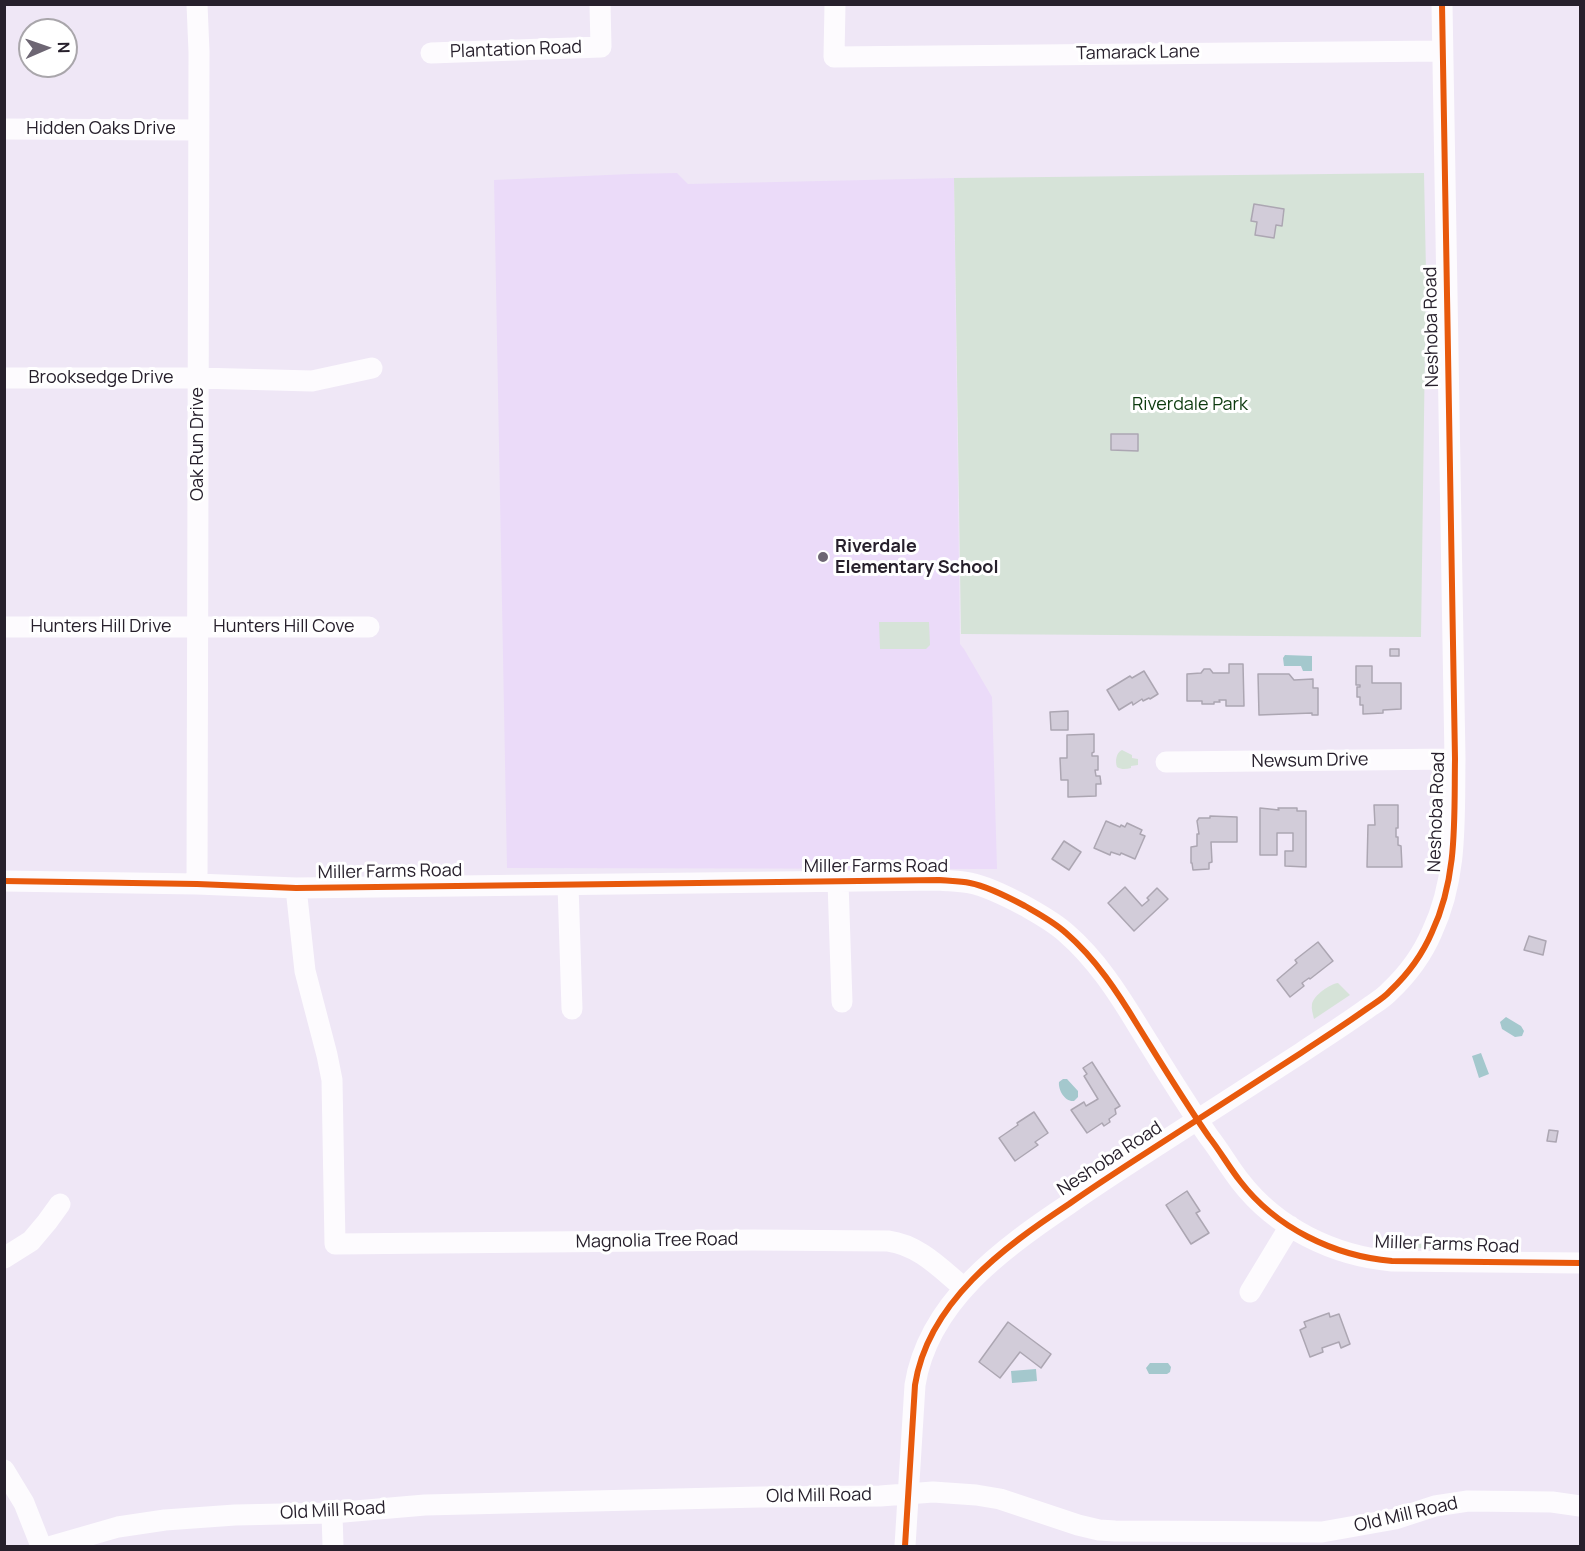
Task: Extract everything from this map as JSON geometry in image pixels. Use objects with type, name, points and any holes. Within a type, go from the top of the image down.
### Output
[{"type":"street","name":"Oak Run Drive","points":[[197,4],[199,52],[197,884]]},
{"type":"street","name":"Plantation Road","points":[[431,53],[601,47],[600,4]]},
{"type":"street","name":"Tamarack Lane","points":[[835,4],[834,57],[1442,51]]},
{"type":"street","name":"Neshoba Road","points":[[905,1546],[918,1370],[934,1331],[964,1288],[991,1260],[1034,1227],[1390,992],[1409,970],[1432,934],[1441,910],[1447,891],[1454,848],[1455,759],[1442,4]]},
{"type":"street","name":"Hidden Oaks Drive","points":[[4,129],[198,130]]},
{"type":"street","name":"Brooksedge Drive","points":[[4,378],[198,378],[312,381],[372,368]]},
{"type":"street","name":"Hunters Hill Drive","points":[[4,627],[198,627]]},
{"type":"street","name":"Hunters Hill Cove","points":[[198,627],[369,627]]},
{"type":"street","name":"Newsum Drive","points":[[1166,762],[1455,759]]},
{"type":"street","name":"Miller Farms Road","points":[[4,881],[296,888],[939,880],[972,883],[1014,900],[1044,916],[1080,945],[1123,1002],[1198,1120],[1242,1183],[1265,1207],[1306,1236],[1340,1251],[1392,1262],[1581,1263]]},
{"type":"street","points":[[838,882],[842,1002]]},
{"type":"street","points":[[568,885],[572,1009]]},
{"type":"street","name":"Magnolia Tree Road","points":[[296,888],[305,971],[332,1080],[335,1244],[888,1241],[909,1246],[922,1253],[964,1288]]},
{"type":"street","points":[[4,1258],[31,1241],[60,1204]]},
{"type":"street","points":[[1250,1292],[1290,1226]]},
{"type":"street","points":[[4,1470],[24,1503],[41,1546]]},
{"type":"street","name":"Old Mill Road","points":[[52,1546],[118,1527],[165,1521],[235,1515],[332,1513],[425,1505],[880,1496],[933,1492],[976,1495],[1021,1505],[1062,1521],[1088,1528],[1158,1539],[1322,1532],[1385,1521],[1435,1506],[1468,1501],[1552,1502],[1581,1506]]},
{"type":"street","points":[[332,1513],[333,1546]]},
{"type":"shaded area","points":[[677,173],[688,184],[954,178],[960,644],[992,697],[997,869],[507,868],[494,180]]},
{"type":"shaded area","points":[[1285,655],[1312,656],[1312,671],[1303,671],[1301,666],[1284,666]]},
{"type":"shaded area","points":[[1506,1017],[1521,1026],[1524,1031],[1522,1036],[1515,1037],[1502,1029],[1500,1022]]},
{"type":"shaded area","points":[[1481,1053],[1489,1074],[1479,1078],[1472,1056]]},
{"type":"shaded area","points":[[1067,1079],[1078,1091],[1078,1097],[1074,1101],[1065,1098],[1061,1092],[1059,1082]]},
{"type":"shaded area","points":[[1150,1363],[1168,1363],[1171,1367],[1170,1372],[1149,1374],[1146,1368]]},
{"type":"shaded area","points":[[1036,1369],[1037,1381],[1012,1383],[1011,1371]]},
{"type":"green space","name":"Riverdale Park","points":[[1424,173],[1426,272],[1421,637],[961,634],[954,178]]},
{"type":"green space","points":[[879,622],[929,622],[930,645],[926,649],[880,649]]},
{"type":"green space","points":[[1122,750],[1132,755],[1132,758],[1138,759],[1138,765],[1126,769],[1117,767],[1116,757]]},
{"type":"green space","points":[[1338,983],[1350,995],[1314,1019],[1313,1001],[1323,990]]},
{"type":"green space","points":[[1402,1244],[1457,1244],[1458,1248],[1401,1248]]},
{"type":"building","points":[[1254,204],[1284,209],[1282,226],[1276,225],[1274,238],[1255,235],[1257,222],[1251,221]]},
{"type":"building","points":[[1111,434],[1138,434],[1138,451],[1111,450]]},
{"type":"building","points":[[1390,649],[1399,649],[1399,656],[1390,656]]},
{"type":"building","points":[[1229,664],[1243,664],[1244,706],[1226,706],[1226,700],[1219,700],[1220,702],[1214,702],[1214,704],[1187,701],[1187,674],[1201,673],[1204,669],[1210,669],[1213,673],[1229,673]]},
{"type":"building","points":[[1356,666],[1372,666],[1372,683],[1401,683],[1401,709],[1363,714],[1363,705],[1360,705],[1360,697],[1357,697],[1357,687],[1360,685],[1356,685]]},
{"type":"building","points":[[1144,671],[1158,694],[1150,699],[1143,701],[1142,699],[1133,705],[1132,702],[1119,710],[1107,690],[1130,676],[1132,678]]},
{"type":"building","points":[[1258,674],[1289,674],[1294,680],[1313,679],[1313,688],[1318,688],[1318,715],[1312,715],[1312,713],[1259,715]]},
{"type":"building","points":[[1068,711],[1068,730],[1051,730],[1050,712]]},
{"type":"building","points":[[1094,734],[1092,756],[1098,756],[1098,770],[1095,770],[1096,776],[1100,776],[1101,784],[1096,784],[1096,796],[1068,797],[1068,780],[1061,780],[1060,758],[1067,758],[1067,735]]},
{"type":"building","points":[[1374,805],[1398,805],[1396,837],[1398,837],[1398,845],[1401,846],[1402,867],[1367,867],[1368,825],[1375,825]]},
{"type":"building","points":[[1260,808],[1279,810],[1278,808],[1297,808],[1297,811],[1306,811],[1306,867],[1285,866],[1285,851],[1293,851],[1293,833],[1277,833],[1277,855],[1260,855]]},
{"type":"building","points":[[1210,816],[1237,817],[1237,842],[1211,842],[1212,862],[1209,863],[1209,869],[1193,870],[1191,847],[1197,846],[1197,834],[1199,834],[1197,821],[1199,818],[1210,818]]},
{"type":"building","points":[[1106,821],[1120,827],[1121,825],[1125,827],[1127,823],[1142,830],[1140,834],[1145,836],[1135,859],[1121,853],[1120,855],[1111,852],[1110,855],[1094,848]]},
{"type":"building","points":[[1064,841],[1081,852],[1069,870],[1052,859]]},
{"type":"building","points":[[1125,887],[1142,906],[1157,888],[1168,899],[1134,931],[1108,903]]},
{"type":"building","points":[[1529,936],[1546,941],[1543,955],[1524,950]]},
{"type":"building","points":[[1318,942],[1333,961],[1302,983],[1304,986],[1290,997],[1277,980],[1297,963],[1295,960]]},
{"type":"building","points":[[1092,1062],[1120,1106],[1115,1109],[1116,1114],[1109,1119],[1110,1122],[1104,1126],[1102,1123],[1087,1133],[1071,1110],[1084,1102],[1086,1106],[1098,1099],[1084,1076],[1087,1074],[1083,1068]]},
{"type":"building","points":[[1034,1112],[1048,1133],[1035,1142],[1038,1145],[1015,1161],[999,1138]]},
{"type":"building","points":[[1549,1130],[1558,1131],[1556,1142],[1547,1141]]},
{"type":"building","points":[[1187,1191],[1200,1211],[1196,1213],[1209,1233],[1191,1244],[1166,1205]]},
{"type":"building","points":[[1329,1313],[1330,1317],[1339,1314],[1350,1344],[1341,1348],[1339,1342],[1322,1348],[1323,1352],[1310,1357],[1300,1330],[1306,1327],[1304,1322]]},
{"type":"building","points":[[1008,1322],[1051,1354],[1041,1368],[1020,1352],[1000,1378],[979,1362]]},
{"type":"cycle path","points":[[905,1546],[915,1385],[923,1355],[935,1328],[952,1303],[995,1258],[1044,1221],[1384,996],[1419,956],[1440,911],[1453,847],[1455,759],[1442,4]]},
{"type":"cycle path","points":[[4,881],[296,888],[939,880],[976,885],[1005,896],[1046,918],[1077,943],[1114,989],[1236,1176],[1254,1198],[1289,1226],[1328,1246],[1370,1258],[1392,1261],[1580,1263]]},
{"type":"place","name":"Riverdale Elementary School","points":[[823,557]]}]
